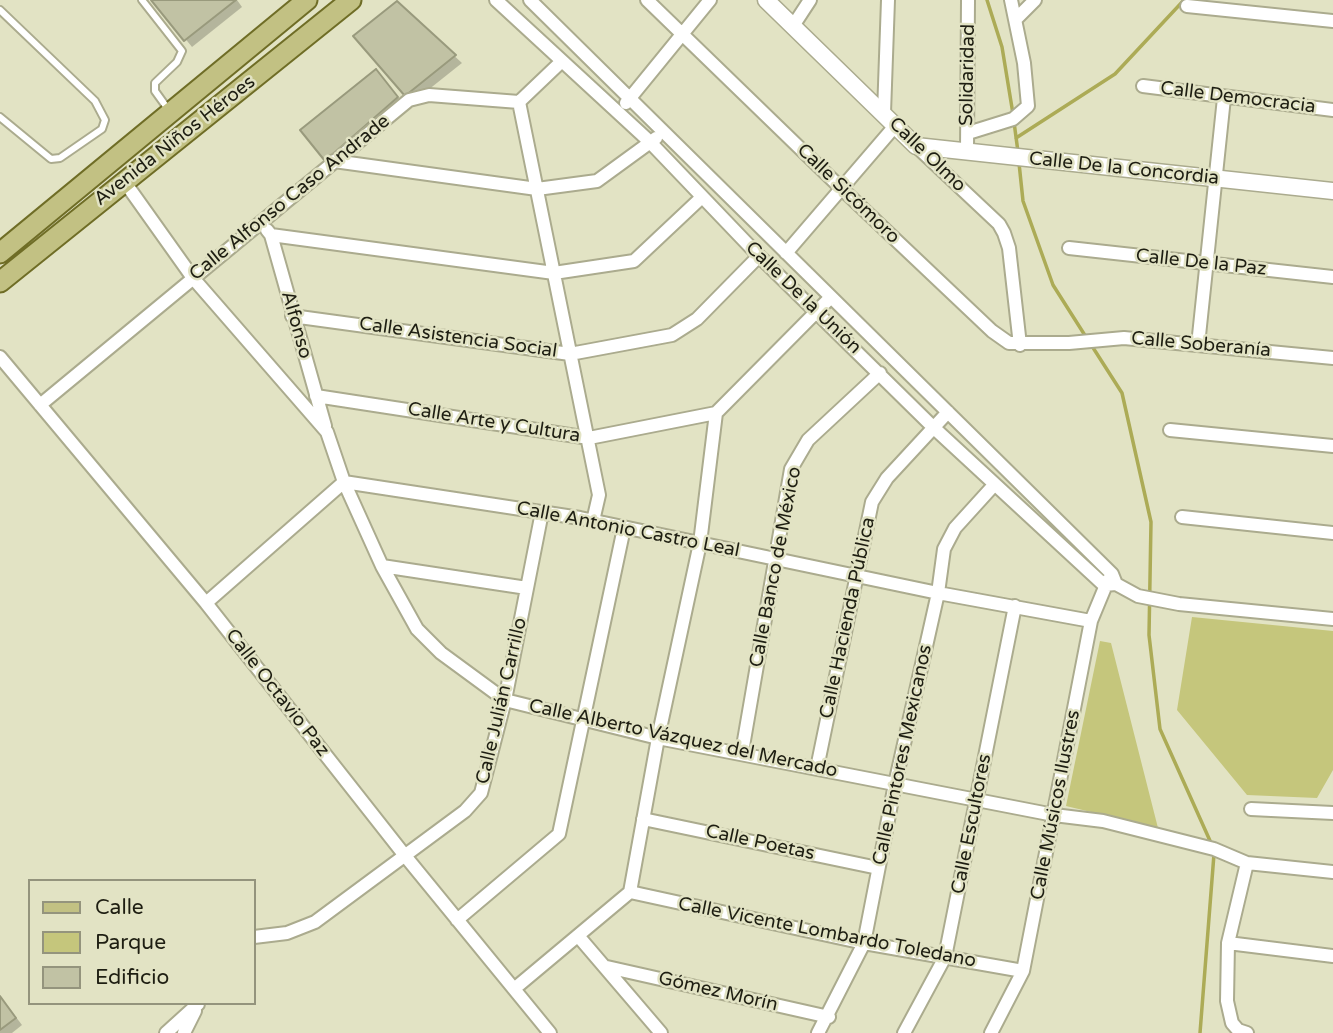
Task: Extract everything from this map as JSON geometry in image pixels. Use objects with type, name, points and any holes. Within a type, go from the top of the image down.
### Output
[{"type":"main road","name":"Avenida Niños Héroes","points":[[0,253],[169,110],[307,0]]},
{"type":"main road","name":"Avenida Niños Héroes","points":[[0,282],[351,0]]},
{"type":"main road","points":[[34,225],[48,243]]},
{"type":"street","name":"Calle De la Unión","points":[[496,0],[649,141],[759,256],[994,485],[1111,581],[1138,596],[1179,604],[1333,619]]},
{"type":"street","name":"Calle De la Unión","points":[[530,0],[948,412],[1111,581]]},
{"type":"street","name":"Calle Sicómoro","points":[[647,0],[992,331],[1009,343],[1020,345]]},
{"type":"street","points":[[620,114],[628,98],[710,0]]},
{"type":"street","name":"Calle Olmo","points":[[766,0],[999,224],[1009,248],[1020,345]]},
{"type":"street","points":[[793,26],[810,0]]},
{"type":"street","points":[[884,113],[888,0]]},
{"type":"street","name":"Solidaridad","points":[[967,150],[968,0]]},
{"type":"street","points":[[968,133],[1013,119],[1028,106],[1011,0]]},
{"type":"street","points":[[1016,19],[1035,0]]},
{"type":"street","points":[[1186,6],[1333,21]]},
{"type":"street","points":[[562,61],[519,102],[589,438],[599,495],[593,521]]},
{"type":"street","name":"Calle Democracia","points":[[1143,86],[1333,110]]},
{"type":"street","name":"Calle Alfonso Caso Andrade","points":[[40,405],[334,161],[417,96],[519,102]]},
{"type":"street","points":[[1198,345],[1224,98]]},
{"type":"street","points":[[786,253],[895,126]]},
{"type":"street","points":[[334,161],[537,189],[597,181],[649,141],[666,135]]},
{"type":"street","name":"Calle De la Concordia","points":[[916,146],[1333,191]]},
{"type":"street","name":"Calle Alberto Vázquez del Mercado","points":[[124,181],[193,278],[327,432],[344,482],[382,566],[417,629],[441,653],[505,700],[658,738],[742,752],[1054,816],[1103,821],[1214,849],[1247,863],[1333,872]]},
{"type":"street","points":[[271,235],[554,273],[634,261],[701,198]]},
{"type":"street","name":"Alfonso","points":[[260,222],[271,235],[327,432]]},
{"type":"street","name":"Calle De la Paz","points":[[1069,248],[1333,277]]},
{"type":"street","name":"Calle Asistencia Social","points":[[292,316],[570,354],[656,339],[678,332],[697,319],[759,256]]},
{"type":"street","points":[[514,989],[630,892],[658,738],[700,543],[716,413],[831,296]]},
{"type":"street","name":"Calle Soberanía","points":[[1020,345],[1124,338],[1333,358]]},
{"type":"street","name":"Calle Octavio Paz","points":[[0,357],[206,603],[550,1033]]},
{"type":"street","name":"Calle Banco de México","points":[[742,752],[791,469],[799,452],[880,373]]},
{"type":"street","name":"Calle Arte y Cultura","points":[[316,396],[589,438],[716,413]]},
{"type":"street","name":"Calle Hacienda Pública","points":[[817,768],[872,502],[887,478],[948,412]]},
{"type":"street","points":[[1170,430],[1333,446]]},
{"type":"street","points":[[206,603],[344,482]]},
{"type":"street","name":"Calle Antonio Castro Leal","points":[[344,482],[593,521],[939,593],[1091,621]]},
{"type":"street","name":"Calle Pintores Mexicanos","points":[[818,1033],[829,1017],[864,943],[895,784],[939,593],[941,559],[948,538],[994,485]]},
{"type":"street","name":"Calle Julián Carrillo","points":[[256,937],[287,933],[315,922],[465,811],[481,793],[489,772],[505,700],[542,512]]},
{"type":"street","points":[[1182,517],[1333,533]]},
{"type":"street","points":[[457,920],[559,834],[624,528]]},
{"type":"street","points":[[382,566],[527,588]]},
{"type":"street","name":"Calle Músicos Ilustres","points":[[991,1033],[1023,971],[1091,621],[1111,581]]},
{"type":"street","name":"Calle Escultores","points":[[904,1033],[945,957],[1015,607]]},
{"type":"street","points":[[1251,809],[1333,813]]},
{"type":"street","name":"Calle Poetas","points":[[643,819],[878,868]]},
{"type":"street","points":[[1243,1032],[1232,1023],[1227,1001],[1228,943],[1247,863]]},
{"type":"street","name":"Calle Vicente Lombardo Toledano","points":[[630,892],[864,943],[1023,971]]},
{"type":"street","points":[[579,937],[662,1033]]},
{"type":"street","points":[[1228,943],[1333,956]]},
{"type":"street","name":"Gómez Morín","points":[[607,967],[829,1017]]},
{"type":"street","points":[[166,1033],[197,1005]]},
{"type":"street","points":[[184,1033],[198,1005]]},
{"type":"lane","points":[[142,0],[182,51],[177,62],[155,83],[155,91],[169,110]]},
{"type":"lane","points":[[0,10],[95,102],[105,120],[102,129],[60,158],[51,159],[0,117]]},
{"type":"green space","points":[[1192,617],[1333,631],[1333,770],[1317,798],[1247,795],[1177,710]]},
{"type":"green space","points":[[1100,641],[1111,643],[1158,828],[1066,806]]},
{"type":"building","points":[[151,0],[236,0],[184,41]]},
{"type":"building","points":[[397,1],[456,55],[405,96],[353,36]]},
{"type":"building","points":[[376,69],[398,97],[325,161],[300,130]]},
{"type":"building","points":[[0,996],[16,1018],[0,1030]]},
{"type":"waterway","points":[[987,0],[1002,47],[1013,114]]},
{"type":"waterway","points":[[1016,138],[1115,74],[1184,0]]},
{"type":"waterway","points":[[1014,122],[1018,152]]},
{"type":"waterway","points":[[1019,163],[1023,201],[1053,285],[1086,337]]},
{"type":"waterway","points":[[1090,343],[1122,393],[1151,522],[1149,635],[1160,729],[1211,843]]},
{"type":"waterway","points":[[1200,1033],[1214,854]]}]
